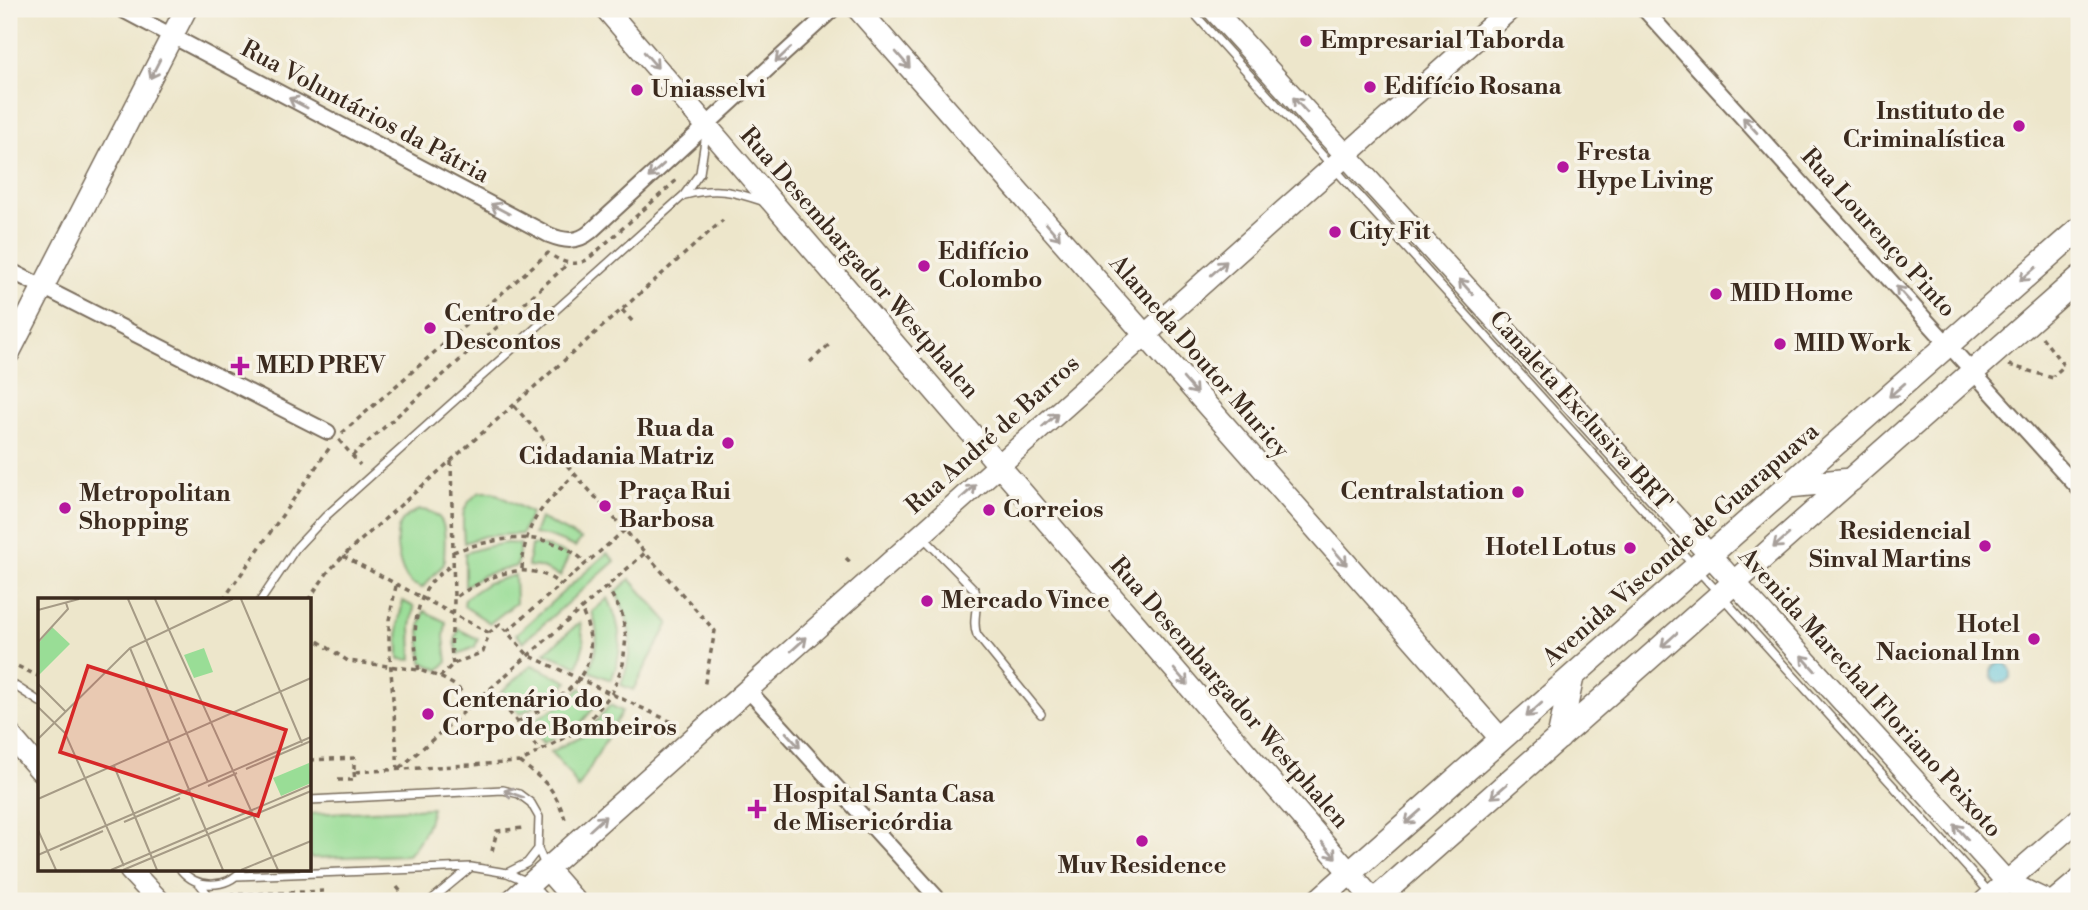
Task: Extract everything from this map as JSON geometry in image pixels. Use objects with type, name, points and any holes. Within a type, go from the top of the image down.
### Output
[{"type":"main road","name":"Avenida Visconde de Guarapuava","points":[[1318,901],[2079,229]]},
{"type":"main road","points":[[1374,901],[2079,278]]},
{"type":"main road","points":[[1788,486],[1851,480]]},
{"type":"main road","points":[[1559,738],[1572,677]]},
{"type":"street","name":"Rua Voluntários da Pátria","points":[[121,9],[560,240],[583,238],[707,126]]},
{"type":"street","points":[[9,353],[186,9]]},
{"type":"street","name":"Rua Desembargador Westphalen","points":[[607,9],[1374,901]]},
{"type":"street","points":[[707,126],[833,9]]},
{"type":"street","name":"Alameda Doutor Muricy","points":[[858,9],[1501,739]]},
{"type":"street","name":"Avenida Marechal Floriano Peixoto","points":[[1213,9],[1339,161],[1702,561],[1995,895],[2047,901]]},
{"type":"street","name":"Rua André de Barros","points":[[511,901],[531,883],[543,859],[748,690],[1510,9]]},
{"type":"street","name":"Rua Lourenço Pinto","points":[[1644,9],[2079,489]]},
{"type":"street","points":[[9,270],[332,435]]},
{"type":"street","points":[[748,690],[940,901]]},
{"type":"street","points":[[9,734],[38,767]]},
{"type":"street","points":[[1995,895],[2079,819]]},
{"type":"street","points":[[543,859],[575,901]]},
{"type":"street","points":[[132,872],[159,901]]},
{"type":"street","points":[[2054,901],[2079,880]]},
{"type":"lane","points":[[1190,9],[1339,161]]},
{"type":"lane","points":[[262,598],[296,548],[326,516],[684,195],[700,173],[707,126]]},
{"type":"lane","points":[[684,195],[713,189],[735,192],[776,206]]},
{"type":"lane","points":[[921,535],[975,590],[977,596],[974,628],[977,635],[1041,714]]},
{"type":"lane","points":[[9,682],[38,701]]},
{"type":"lane","points":[[312,800],[503,790],[519,794],[531,803],[539,817],[543,859],[507,873]]},
{"type":"lane","points":[[430,901],[471,867]]},
{"type":"lane","points":[[312,871],[471,867],[507,873],[531,883],[547,901]]},
{"type":"lane","points":[[183,872],[199,883],[212,885],[225,883],[240,873],[278,872]]},
{"type":"lane","points":[[199,883],[213,901]]},
{"type":"path","points":[[309,598],[343,556],[723,220]]},
{"type":"path","points":[[224,598],[332,435],[548,253]]},
{"type":"path","points":[[352,456],[568,264]]},
{"type":"path","points":[[622,310],[633,322]]},
{"type":"path","points":[[2030,322],[2064,366],[2053,378],[2037,373]]},
{"type":"path","points":[[810,362],[832,342]]},
{"type":"path","points":[[514,405],[715,631],[704,687]]},
{"type":"path","points":[[332,435],[360,466]]},
{"type":"path","points":[[451,461],[454,615],[450,635],[453,664]]},
{"type":"path","points":[[522,570],[526,539],[537,514],[575,474]]},
{"type":"path","points":[[507,631],[639,518]]},
{"type":"path","points":[[453,552],[484,541],[526,539],[563,546],[586,563]]},
{"type":"path","points":[[398,770],[645,553]]},
{"type":"path","points":[[343,556],[489,634]]},
{"type":"path","points":[[419,670],[415,628],[423,599],[435,579],[453,564]]},
{"type":"path","points":[[454,598],[483,580],[504,572],[522,570],[551,577],[561,585]]},
{"type":"path","points":[[396,586],[389,620],[398,770]]},
{"type":"path","points":[[354,772],[520,762],[583,728],[612,693],[624,664],[626,637],[622,614],[607,586]]},
{"type":"path","points":[[517,722],[545,709],[569,692],[581,678],[587,663],[590,641],[581,609]]},
{"type":"path","points":[[440,677],[453,664],[483,652],[489,634],[500,624],[528,655],[674,723]]},
{"type":"path","points":[[312,637],[348,661],[419,670],[440,677],[456,685],[472,703]]},
{"type":"path","points":[[9,662],[38,676]]},
{"type":"path","points":[[490,688],[540,751]]},
{"type":"path","points":[[312,760],[354,758],[355,780],[338,780]]},
{"type":"path","points":[[520,762],[548,784],[558,799],[565,819]]},
{"type":"path","points":[[492,851],[496,831],[524,828]]},
{"type":"path","points":[[397,887],[406,898],[403,901]]},
{"type":"path","points":[[235,901],[229,895],[325,891]]},
{"type":"green space","points":[[480,492],[493,492],[531,513],[522,534],[484,536],[464,543],[463,514],[468,503]]},
{"type":"green space","points":[[419,510],[437,515],[445,536],[444,564],[422,588],[407,578],[400,563],[397,545],[401,523]]},
{"type":"green space","points":[[540,518],[581,539],[575,547],[534,534]]},
{"type":"green space","points":[[506,543],[520,544],[517,566],[484,575],[465,586],[465,553]]},
{"type":"green space","points":[[531,545],[545,546],[569,555],[560,576],[539,567],[528,566]]},
{"type":"green space","points":[[607,553],[615,561],[523,642],[516,634]]},
{"type":"green space","points":[[515,575],[516,603],[490,623],[464,606],[465,598],[488,583]]},
{"type":"green space","points":[[630,579],[669,623],[633,690],[621,685],[629,660],[630,637],[626,616],[616,592]]},
{"type":"green space","points":[[608,598],[620,639],[618,659],[611,680],[589,671],[596,642],[592,612]]},
{"type":"green space","points":[[403,601],[414,607],[411,627],[412,660],[399,659],[398,624]]},
{"type":"green space","points":[[424,611],[446,622],[444,637],[447,662],[439,670],[422,662],[420,627]]},
{"type":"green space","points":[[580,622],[584,643],[578,666],[545,653]]},
{"type":"green space","points":[[458,629],[478,639],[475,647],[458,654],[455,642]]},
{"type":"green space","points":[[532,665],[568,682],[553,696],[520,714],[501,692]]},
{"type":"green space","points":[[581,688],[601,700],[580,724],[543,743],[527,724],[564,703]]},
{"type":"green space","points":[[610,705],[622,711],[578,789],[570,774],[551,752],[587,733]]},
{"type":"green space","points":[[432,808],[423,833],[408,855],[312,858],[312,814]]},
{"type":"water","points":[[2001,663],[2008,666],[2011,673],[2008,680],[2001,683],[1994,680],[1991,673],[1994,666]]},
{"type":"place","name":"Empresarial Taborda","points":[[1306,41]]},
{"type":"place","name":"Edifício Rosana","points":[[1370,87]]},
{"type":"place","name":"Uniasselvi","points":[[637,90]]},
{"type":"place","name":"Instituto de Criminalística","points":[[2019,126]]},
{"type":"place","name":"Fresta Hype Living","points":[[1563,167]]},
{"type":"place","name":"City Fit","points":[[1335,232]]},
{"type":"place","name":"Edifício Colombo","points":[[924,266]]},
{"type":"place","name":"MID Home","points":[[1716,294]]},
{"type":"place","name":"Centro de Descontos","points":[[430,328]]},
{"type":"place","name":"MID Work","points":[[1780,344]]},
{"type":"place","name":"MED PREV","points":[[240,366]]},
{"type":"place","name":"Rua da Cidadania Matriz","points":[[728,443]]},
{"type":"place","name":"Centralstation","points":[[1518,492]]},
{"type":"place","name":"Praça Rui Barbosa","points":[[605,506]]},
{"type":"place","name":"Metropolitan Shopping","points":[[65,508]]},
{"type":"place","name":"Correios","points":[[989,510]]},
{"type":"place","name":"Residencial Sinval Martins","points":[[1985,546]]},
{"type":"place","name":"Hotel Lotus","points":[[1630,548]]},
{"type":"place","name":"Mercado Vince","points":[[927,601]]},
{"type":"place","name":"Hotel Nacional Inn","points":[[2034,639]]},
{"type":"place","name":"Centenário do Corpo de Bombeiros","points":[[428,714]]},
{"type":"place","name":"Hospital Santa Casa de Misericórdia","points":[[757,809]]},
{"type":"place","name":"Muv Residence","points":[[1142,841]]}]
